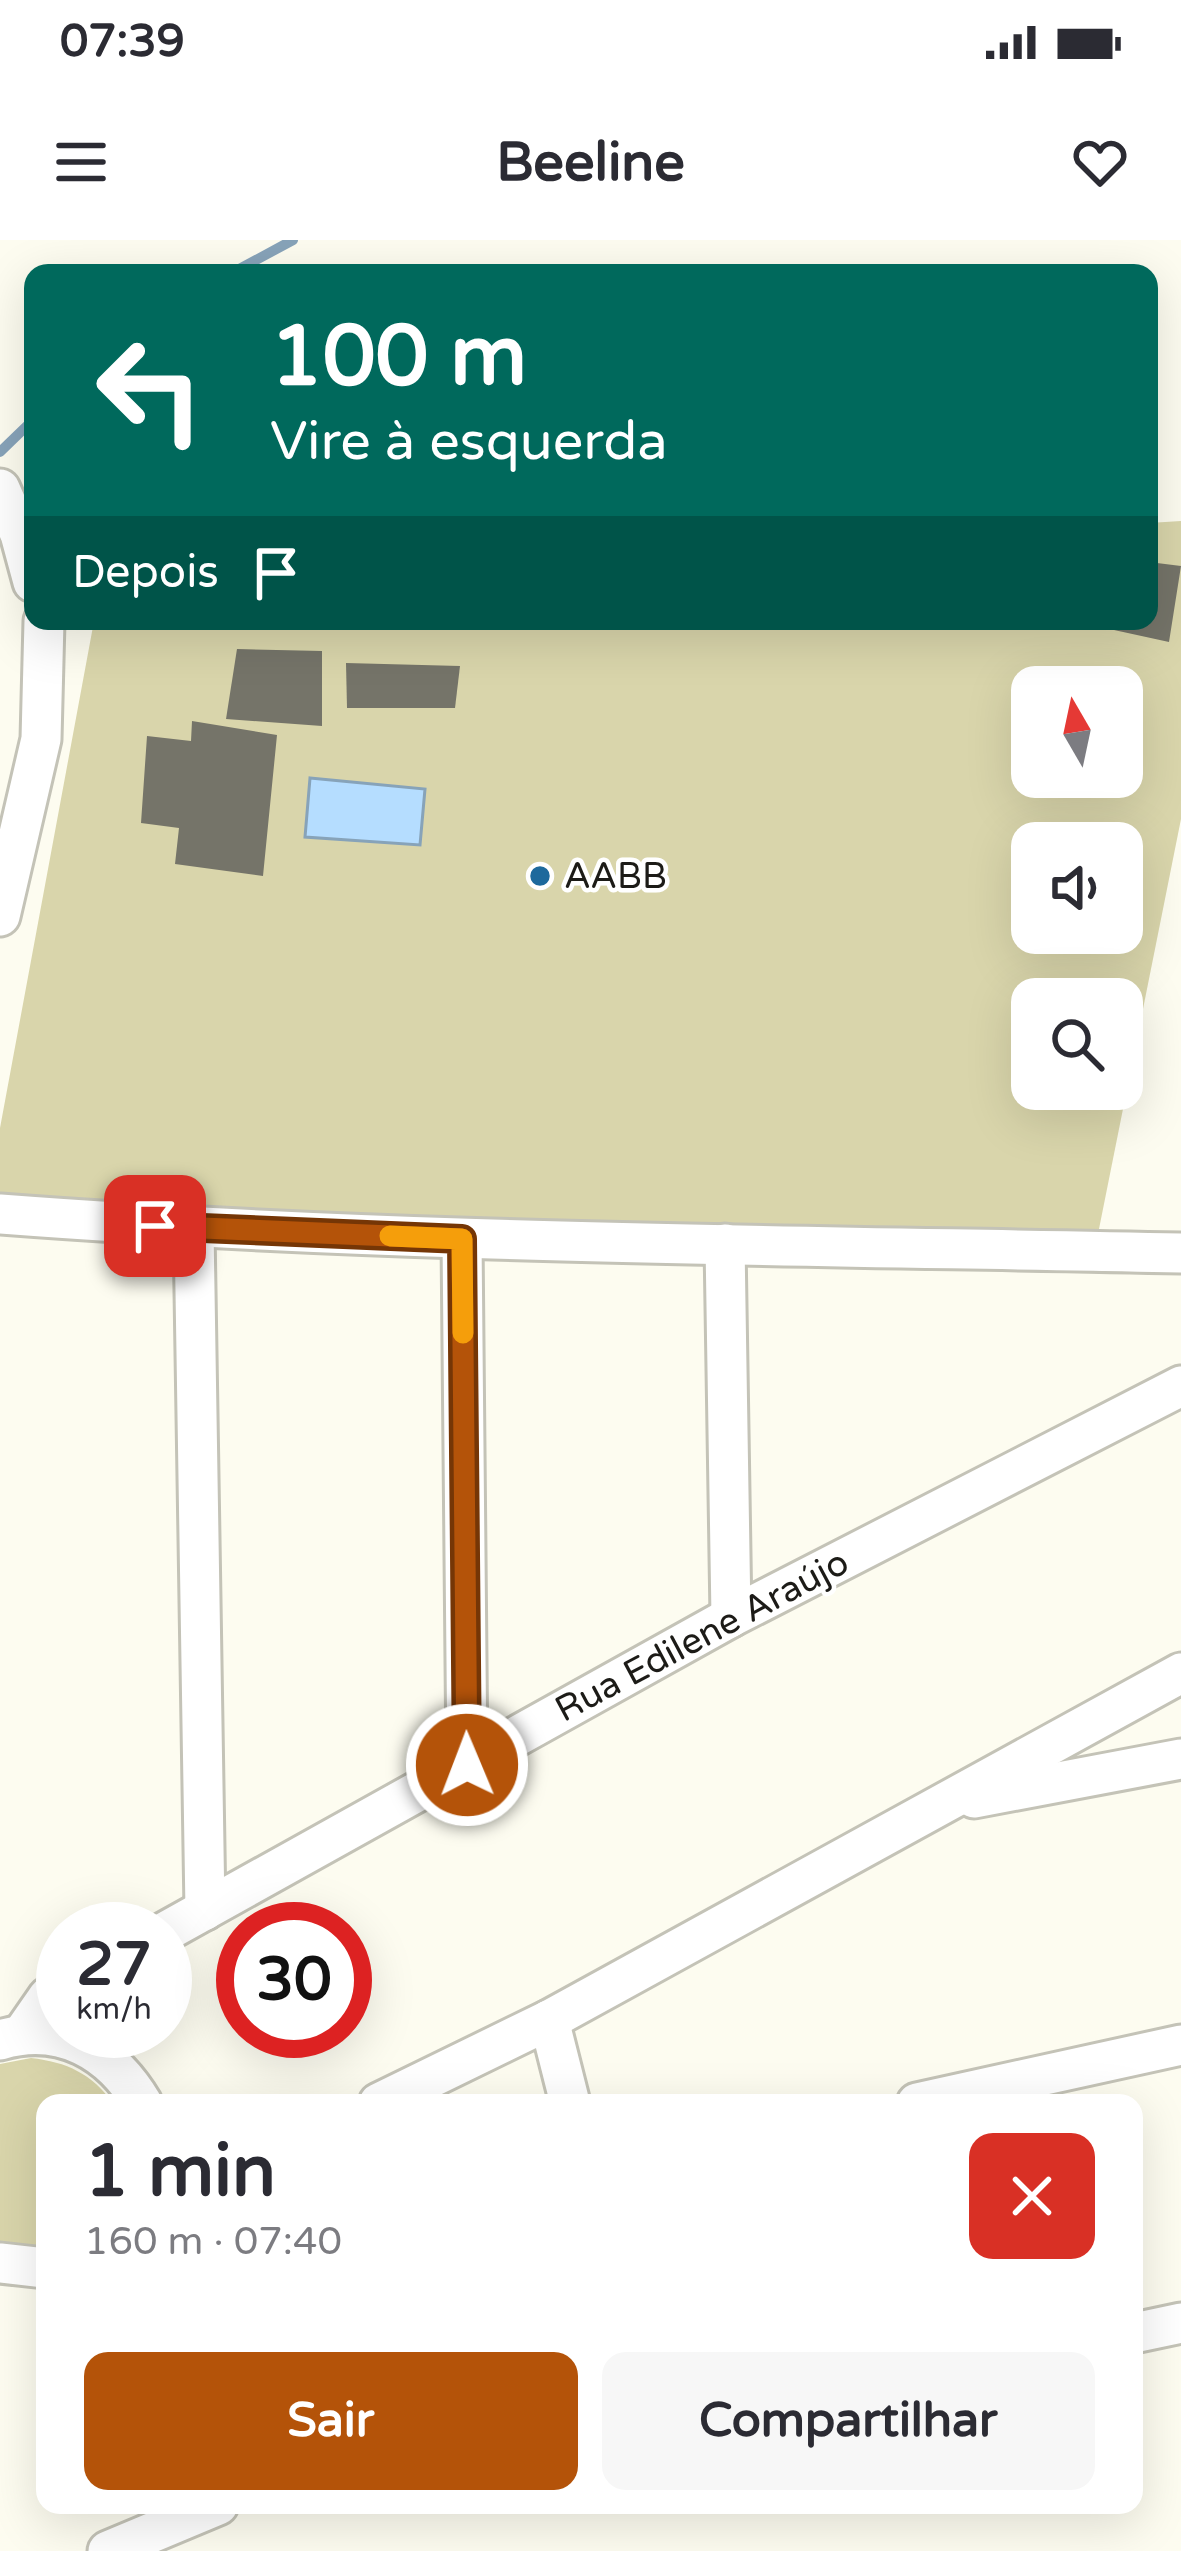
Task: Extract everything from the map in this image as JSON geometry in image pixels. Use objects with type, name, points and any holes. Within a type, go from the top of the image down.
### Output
[{"type":"street","points":[[0,489],[24,549]]},
{"type":"street","points":[[0,916],[41,739],[44,630]]},
{"type":"street","points":[[0,1214],[194,1229],[462,1239],[1181,1253]]},
{"type":"street","points":[[194,1229],[205,1910]]},
{"type":"street","points":[[462,1239],[467,1765]]},
{"type":"street","points":[[725,1244],[731,1617]]},
{"type":"street","name":"Rua Edilene Araújo","points":[[192,1917],[731,1617],[1181,1386]]},
{"type":"street","points":[[397,2094],[549,2020],[1181,1673]]},
{"type":"street","points":[[933,1806],[1181,1759]]},
{"type":"street","points":[[12,2037],[36,2010]]},
{"type":"street","points":[[549,2020],[568,2094]]},
{"type":"street","points":[[12,2037],[72,2040],[101,2054],[125,2075],[137,2094]]},
{"type":"street","points":[[957,2094],[1181,2045]]},
{"type":"street","points":[[1143,2331],[1181,2323]]},
{"type":"street","points":[[108,2551],[196,2514]]},
{"type":"shaded area","name":"AABB","points":[[1181,521],[1181,819],[1143,1009],[1143,978],[1011,978],[1011,1110],[1123,1110],[1098,1234],[0,1205],[0,1128],[92,630],[1158,630],[1158,522]]},
{"type":"shaded area","points":[[31,2058],[56,2063],[78,2071],[105,2094],[36,2094],[36,2247],[0,2243],[0,2064]]},
{"type":"water","points":[[310,778],[425,789],[420,845],[305,837]]},
{"type":"building","points":[[1158,563],[1181,566],[1169,642],[1114,630],[1158,630]]},
{"type":"building","points":[[237,649],[322,651],[322,726],[226,719]]},
{"type":"building","points":[[346,663],[460,666],[455,708],[347,708]]},
{"type":"building","points":[[192,721],[277,735],[263,876],[175,864],[179,828],[141,823],[147,736],[191,741]]},
{"type":"waterway","points":[[249,264],[293,240]]},
{"type":"waterway","points":[[0,452],[24,429]]},
{"type":"slow traffic","points":[[390,1236],[462,1239],[463,1333]]},
{"type":"place","name":"AABB","points":[[540,876]]},
{"type":"route","points":[[155,1226],[462,1239],[467,1765]]}]
